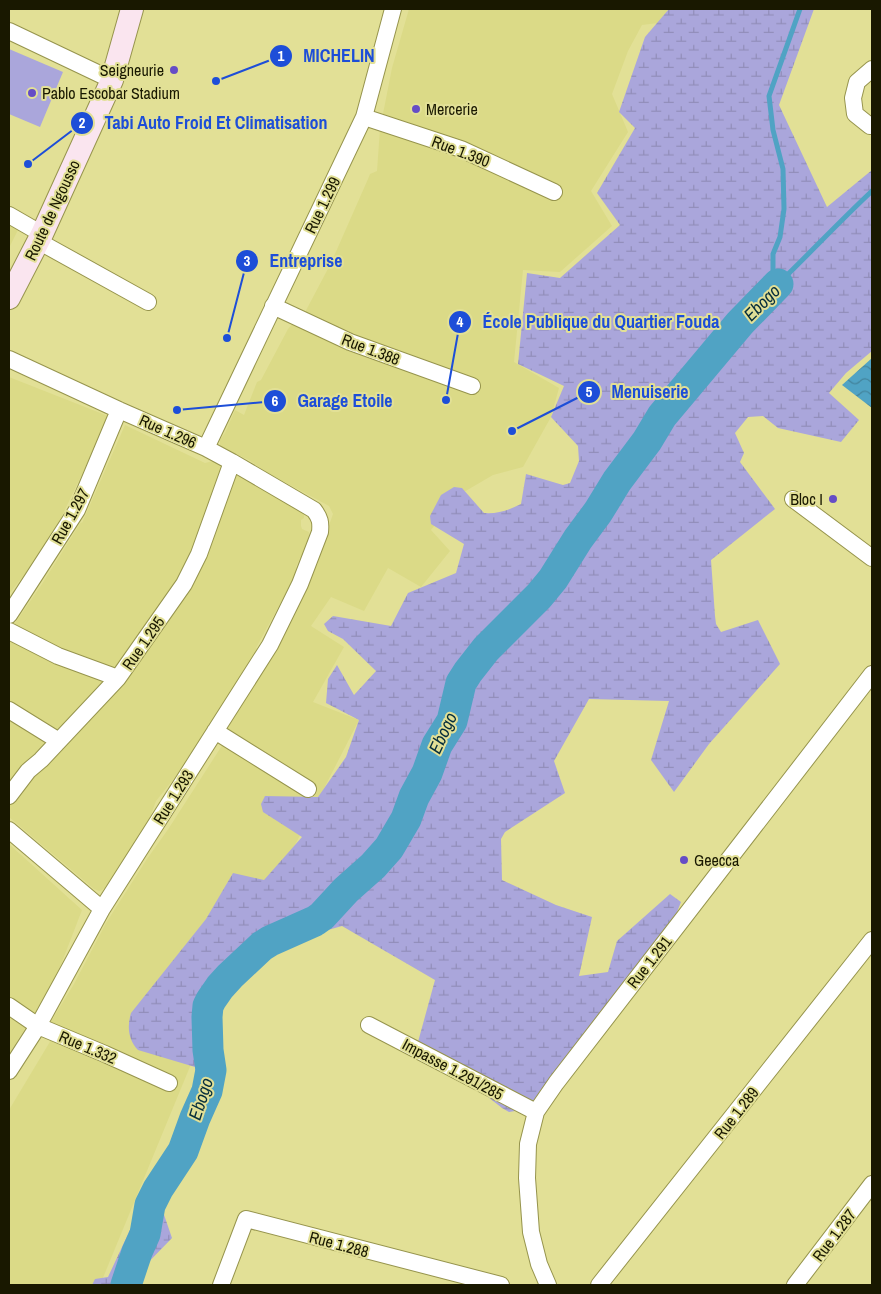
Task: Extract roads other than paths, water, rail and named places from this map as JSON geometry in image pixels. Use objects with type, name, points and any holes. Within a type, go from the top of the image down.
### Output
[{"type":"main road","name":"Route de Ngousso","points":[[9,298],[40,238],[112,80],[132,9]]},
{"type":"street","name":"Rue 1.299","points":[[206,448],[364,117],[393,9]]},
{"type":"street","points":[[9,31],[112,80]]},
{"type":"street","points":[[872,69],[858,82],[853,98],[855,114],[870,126],[872,125]]},
{"type":"street","name":"Rue 1.390","points":[[364,117],[461,150],[554,192]]},
{"type":"street","points":[[9,215],[40,238],[148,302]]},
{"type":"street","name":"Rue 1.388","points":[[273,306],[350,342],[472,386]]},
{"type":"street","name":"Rue 1.296","points":[[9,359],[206,448],[314,510],[319,518]]},
{"type":"street","name":"Rue 1.297","points":[[9,615],[77,510],[119,410]]},
{"type":"street","name":"Rue 1.295","points":[[9,796],[28,772],[118,678],[184,584],[199,554],[232,462]]},
{"type":"street","points":[[793,499],[872,558]]},
{"type":"street","name":"Rue 1.293","points":[[9,1070],[38,1026],[102,909],[265,653],[300,584],[320,532],[321,524],[319,518]]},
{"type":"street","points":[[9,631],[58,656],[118,678]]},
{"type":"street","name":"Rue 1.291","points":[[548,1285],[539,1264],[531,1232],[527,1178],[528,1144],[536,1112],[556,1083],[872,674]]},
{"type":"street","points":[[9,710],[59,741]]},
{"type":"street","points":[[215,732],[308,789]]},
{"type":"street","points":[[9,830],[102,909]]},
{"type":"street","name":"Rue 1.289","points":[[599,1285],[872,940]]},
{"type":"street","name":"Rue 1.332","points":[[9,1006],[38,1026],[169,1083]]},
{"type":"street","name":"Impasse 1.291/285","points":[[370,1025],[536,1112]]},
{"type":"street","name":"Rue 1.287","points":[[795,1285],[872,1184]]},
{"type":"street","name":"Rue 1.288","points":[[221,1285],[246,1219],[501,1285]]},
{"type":"water","points":[[872,358],[872,408],[842,385]]},
{"type":"waterway","points":[[800,9],[769,96],[773,130],[783,169],[784,209],[780,237],[773,254],[773,271],[778,284],[872,191]]},
{"type":"waterway","name":"Ebogo","points":[[126,1285],[145,1234],[150,1205],[158,1189],[183,1151],[207,1091],[211,1070],[207,1017],[208,1006],[211,1000],[230,976],[262,946],[322,916],[389,848],[406,819],[414,797],[427,773],[437,745],[452,721],[461,683],[468,672],[486,649],[539,596],[553,579],[662,416],[740,323],[778,284]]},
{"type":"place","name":"Seigneurie","points":[[174,70]]},
{"type":"place","name":"MICHELIN","points":[[216,81]]},
{"type":"place","name":"Pablo Escobar Stadium","points":[[32,93]]},
{"type":"place","name":"Mercerie","points":[[416,109]]},
{"type":"place","name":"Tabi Auto Froid Et Climatisation","points":[[28,164]]},
{"type":"place","name":"Entreprise","points":[[227,338]]},
{"type":"place","name":"École Publique du Quartier Fouda","points":[[446,400]]},
{"type":"place","name":"Garage Etoile","points":[[177,410]]},
{"type":"place","name":"Menuiserie","points":[[512,431]]},
{"type":"place","name":"Bloc I","points":[[833,499]]},
{"type":"place","name":"Geecca","points":[[684,860]]}]
